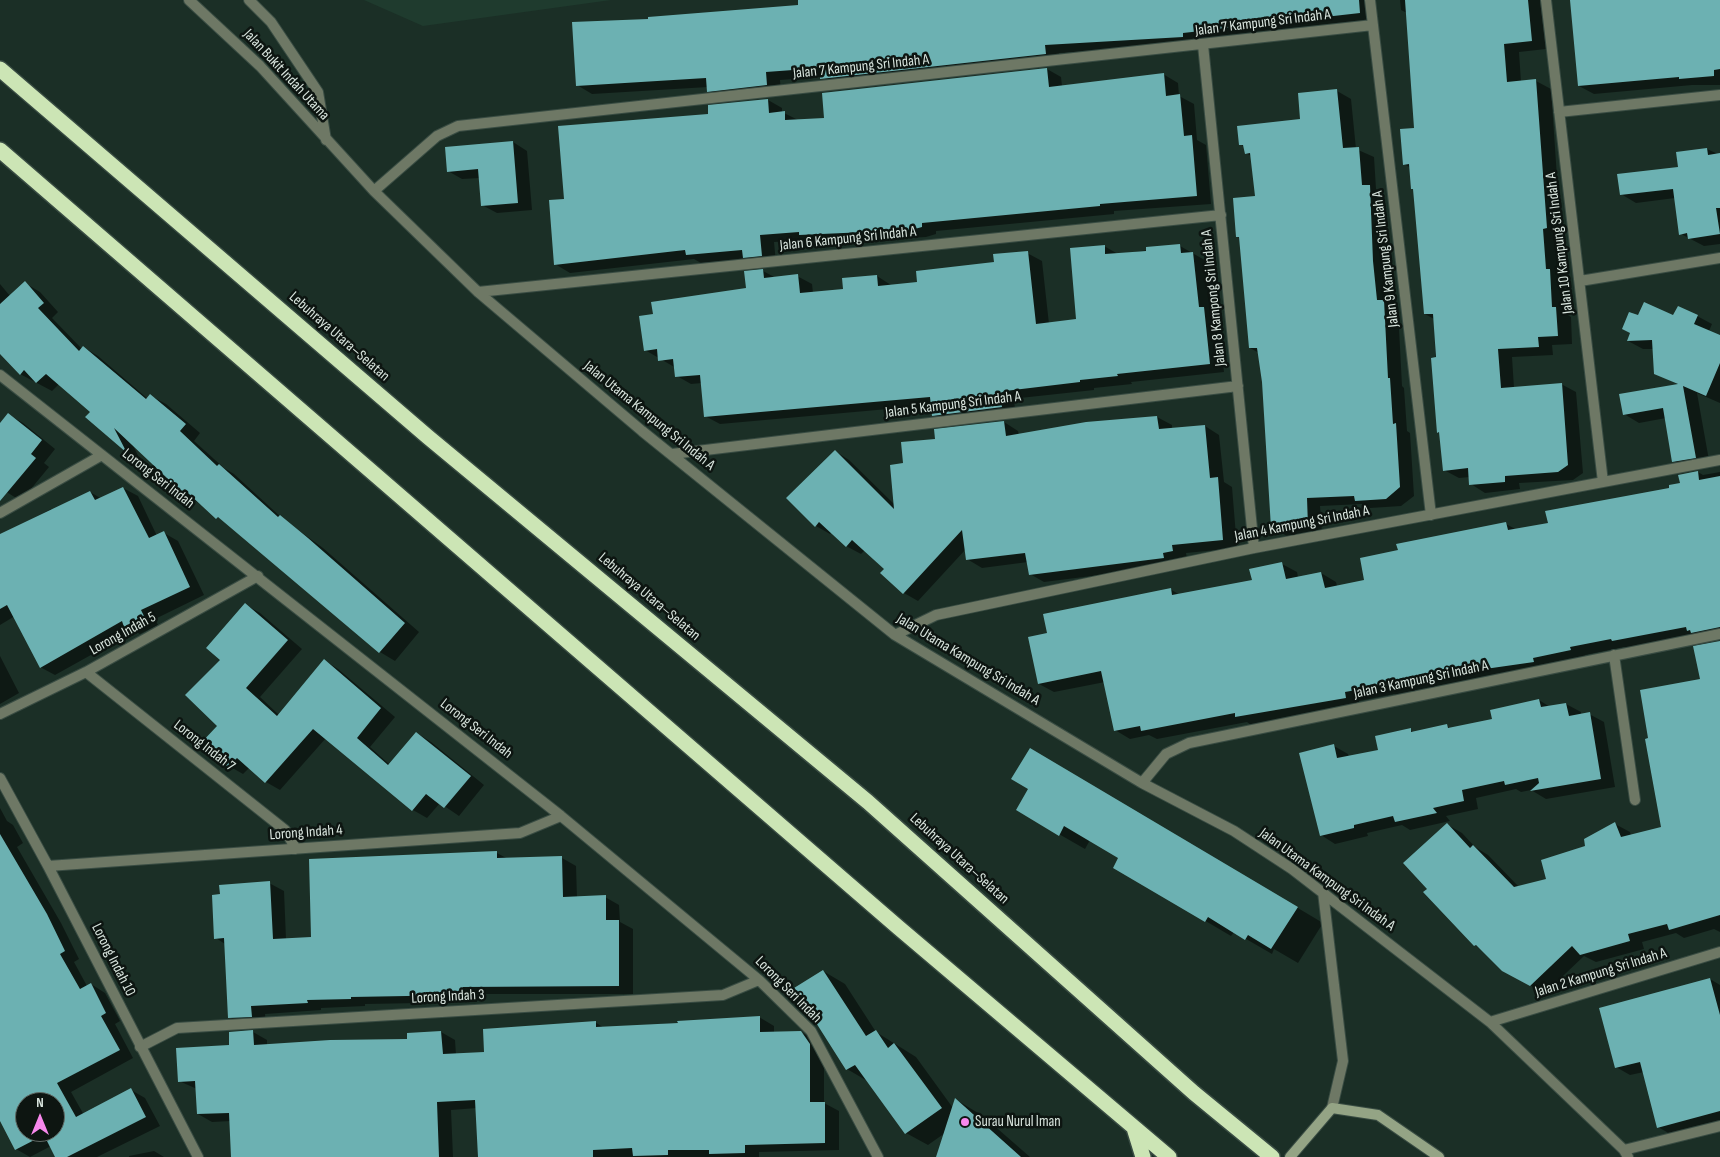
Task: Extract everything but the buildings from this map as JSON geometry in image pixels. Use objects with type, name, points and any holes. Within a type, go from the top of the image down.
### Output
[{"type":"highway","name":"Lebuhraya Utara–Selatan","points":[[0,69],[428,437],[868,802],[1194,1093],[1272,1157]]},
{"type":"highway","points":[[0,150],[891,921],[1169,1157]]},
{"type":"highway","points":[[1134,1128],[1142,1157]]},
{"type":"street","name":"Jalan Bukit Indah Utama","points":[[189,0],[260,66],[326,141]]},
{"type":"street","name":"Jalan Bukit Indah Utama","points":[[249,0],[271,22],[318,92],[326,141]]},
{"type":"street","name":"Jalan 9 Kampung Sri Indah A","points":[[1370,0],[1431,515]]},
{"type":"street","name":"Jalan 10 Kampung Sri Indah A","points":[[1546,0],[1603,482]]},
{"type":"street","name":"Jalan 7 Kampung Sri Indah A","points":[[374,191],[438,136],[451,129],[466,125],[1373,25]]},
{"type":"street","name":"Jalan 8 Kampong Sri Indah A","points":[[1203,45],[1254,548]]},
{"type":"street","points":[[1559,112],[1720,95]]},
{"type":"street","name":"Jalan Utama Kampung Sri Indah A","points":[[326,141],[374,191],[478,292],[642,431],[895,635],[1142,783],[1234,832],[1322,892],[1490,1022],[1626,1154]]},
{"type":"street","name":"Jalan 6 Kampung Sri Indah A","points":[[478,292],[1221,215]]},
{"type":"street","points":[[1580,282],[1720,258]]},
{"type":"street","name":"Lorong Seri Indah","points":[[0,375],[562,816],[759,980],[811,1031],[878,1157]]},
{"type":"street","name":"Jalan 5 Kampung Sri Indah A","points":[[672,454],[1238,386]]},
{"type":"street","points":[[0,513],[102,454]]},
{"type":"street","name":"Jalan 4 Kampung Sri Indah A","points":[[895,635],[936,615],[1254,548],[1720,460]]},
{"type":"street","name":"Lorong Indah 5","points":[[0,714],[86,672],[258,576]]},
{"type":"street","name":"Jalan 3 Kampung Sri Indah A","points":[[1142,783],[1166,754],[1189,743],[1720,634]]},
{"type":"street","points":[[1614,655],[1635,800]]},
{"type":"street","name":"Lorong Indah 7","points":[[86,672],[285,830],[296,849]]},
{"type":"street","name":"Lorong Indah 10","points":[[0,778],[48,866],[198,1157]]},
{"type":"street","name":"Lorong Indah 4","points":[[48,866],[520,833],[562,816]]},
{"type":"street","points":[[1290,1157],[1332,1108],[1343,1061],[1322,892]]},
{"type":"street","name":"Jalan 2 Kampung Sri Indah A","points":[[1490,1022],[1720,952]]},
{"type":"street","name":"Lorong Indah 3","points":[[140,1047],[177,1028],[723,995],[759,980]]},
{"type":"street","points":[[1332,1108],[1378,1115],[1439,1157]]},
{"type":"street","points":[[1626,1154],[1720,1126]]},
{"type":"shaded area","points":[[364,0],[611,0],[423,26]]},
{"type":"place","name":"Surau Nurul Iman","points":[[965,1122]]}]
